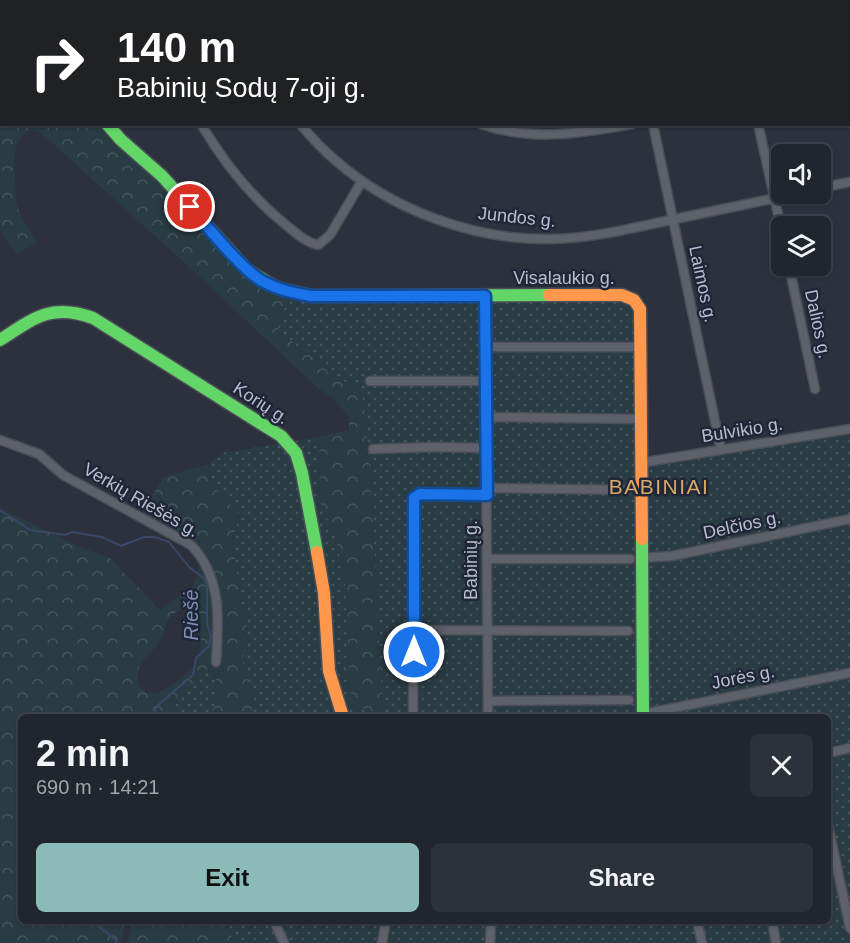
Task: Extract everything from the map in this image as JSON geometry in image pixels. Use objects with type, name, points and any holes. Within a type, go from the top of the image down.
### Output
[{"type":"street","name":"Visalaukio g.","points":[[109,126],[121,140],[162,176],[247,270],[276,288],[311,296],[629,297],[638,305],[640,309],[640,463],[635,558],[643,714]]},
{"type":"street","points":[[202,126],[223,158],[251,193],[309,243],[318,246],[330,235],[362,181]]},
{"type":"street","name":"Jundos g.","points":[[302,126],[335,160],[362,181],[427,216],[471,229],[508,236],[566,238],[622,230],[771,199]]},
{"type":"street","points":[[489,126],[509,132],[555,135],[618,126]]},
{"type":"street","name":"Laimos g.","points":[[653,126],[721,450]]},
{"type":"street","points":[[758,126],[771,184]]},
{"type":"street","points":[[831,186],[850,182]]},
{"type":"street","name":"Dalios g.","points":[[791,276],[815,389]]},
{"type":"street","name":"Babinių g.","points":[[485,296],[488,714]]},
{"type":"street","name":"Korių g.","points":[[0,340],[44,313],[57,310],[81,312],[281,436],[296,453],[301,467],[324,593],[329,671],[342,714]]},
{"type":"street","points":[[487,347],[640,346]]},
{"type":"street","points":[[370,381],[487,381]]},
{"type":"street","points":[[487,417],[640,419]]},
{"type":"street","name":"Bulvikio g.","points":[[640,463],[850,429]]},
{"type":"street","name":"Verkių Riešės g.","points":[[0,440],[39,454],[63,475],[191,545],[203,561],[212,579],[217,601],[219,623],[216,662]]},
{"type":"street","points":[[373,449],[486,448]]},
{"type":"street","points":[[413,714],[414,498],[420,494],[627,490]]},
{"type":"street","name":"Delčios g.","points":[[487,559],[672,556],[850,519]]},
{"type":"street","points":[[414,630],[628,631]]},
{"type":"street","name":"Jorės g.","points":[[653,714],[850,673]]},
{"type":"street","points":[[488,701],[629,700]]},
{"type":"street","points":[[831,752],[850,748]]},
{"type":"street","points":[[831,839],[850,928]]},
{"type":"street","points":[[275,924],[284,943]]},
{"type":"street","points":[[382,943],[385,924]]},
{"type":"street","points":[[490,943],[491,924]]},
{"type":"street","points":[[698,924],[702,943]]},
{"type":"street","points":[[773,924],[776,943]]},
{"type":"green space","points":[[0,126],[99,126],[119,149],[162,184],[226,259],[241,273],[268,293],[290,300],[282,313],[278,329],[360,393],[364,402],[383,714],[370,714],[367,709],[351,708],[345,582],[336,539],[320,501],[319,437],[349,430],[349,417],[334,399],[319,389],[185,263],[40,132],[27,131],[17,143],[14,155],[16,203],[37,243],[16,254],[0,231]]},
{"type":"green space","points":[[625,299],[636,307],[638,466],[850,435],[850,943],[236,943],[226,924],[831,924],[831,714],[383,714],[364,402],[360,393],[278,329],[282,313],[290,300]]},
{"type":"green space","points":[[319,437],[320,501],[336,539],[345,582],[351,708],[367,709],[370,714],[252,714],[252,690],[243,669],[247,623],[241,601],[232,539],[240,516],[216,489],[210,473],[209,464],[222,453]]},
{"type":"green space","points":[[209,464],[216,489],[240,516],[232,539],[241,601],[247,623],[243,669],[252,690],[254,703],[251,714],[211,714],[217,700],[218,688],[212,670],[207,669],[178,699],[172,714],[18,714],[18,924],[125,924],[120,943],[0,943],[0,508],[82,548],[110,558],[158,608],[162,609],[193,586],[200,560],[193,543],[143,512],[162,480],[169,475]],"holes":[[[185,607],[191,607],[195,611],[200,637],[197,661],[175,683],[160,692],[147,693],[139,686],[139,667],[162,638],[171,616]]]},
{"type":"green space","points":[[207,669],[212,670],[218,688],[217,700],[211,714],[172,714],[178,699]]},
{"type":"green space","points":[[132,924],[226,924],[236,943],[128,943]]},
{"type":"waterway","name":"Riešė","points":[[0,510],[30,530],[66,535],[72,532],[102,537],[121,546],[144,537],[154,537],[169,542],[189,567],[205,579],[207,624],[211,636],[209,646],[196,658],[193,675],[157,706],[154,714]]},
{"type":"waterway","name":"Riešė","points":[[97,924],[116,940],[116,943]]},
{"type":"traffic: fast","points":[[109,126],[121,140],[162,176],[247,270],[277,288],[311,296],[549,295]]},
{"type":"traffic: fast","points":[[0,340],[33,319],[44,315],[66,312],[93,318],[281,436],[296,453],[317,552]]},
{"type":"traffic: fast","points":[[642,539],[643,714]]},
{"type":"traffic: slow","points":[[549,295],[622,295],[634,300],[640,309],[642,539]]},
{"type":"traffic: slow","points":[[317,552],[324,593],[329,671],[342,714]]},
{"type":"district","name":"BABINIAI","points":[[659,486]]},
{"type":"route","points":[[190,207],[247,270],[276,288],[311,296],[485,296],[487,495],[420,494],[414,498],[414,652]]}]
